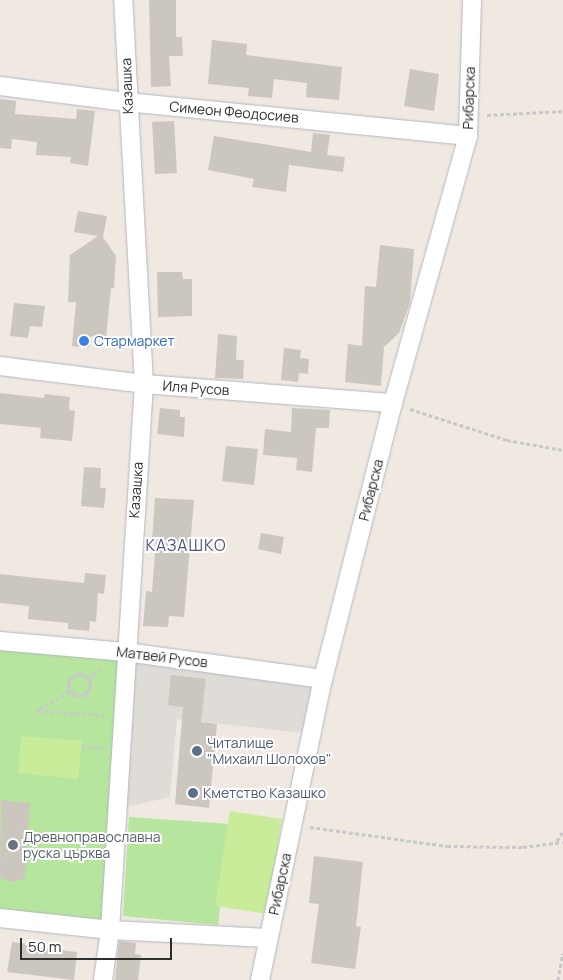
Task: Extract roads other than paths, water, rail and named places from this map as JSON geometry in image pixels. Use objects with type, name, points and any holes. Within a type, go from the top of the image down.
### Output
[{"type":"street","name":"Казашка","points":[[103,980],[110,930],[144,384],[127,102],[123,0]]},
{"type":"street","name":"Рибарска","points":[[260,980],[323,679],[393,403],[468,136],[472,0]]},
{"type":"street","name":"Симеон Феодосиев","points":[[0,86],[127,102],[468,136]]},
{"type":"street","name":"Иля Русов","points":[[0,366],[144,384],[393,403]]},
{"type":"street","name":"Матвей Русов","points":[[0,641],[126,652],[323,679]]},
{"type":"street","points":[[0,918],[110,930],[268,938]]},
{"type":"place","name":"Стармаркет","points":[[84,341]]},
{"type":"place","name":"Читалище \"Михаил Шолохов\"","points":[[197,751]]},
{"type":"place","name":"Кметство Казашко","points":[[193,793]]},
{"type":"place","name":"Древноправославна руска църква","points":[[13,845]]},
{"type":"district","name":"КАЗАШКО","points":[[186,545]]}]
